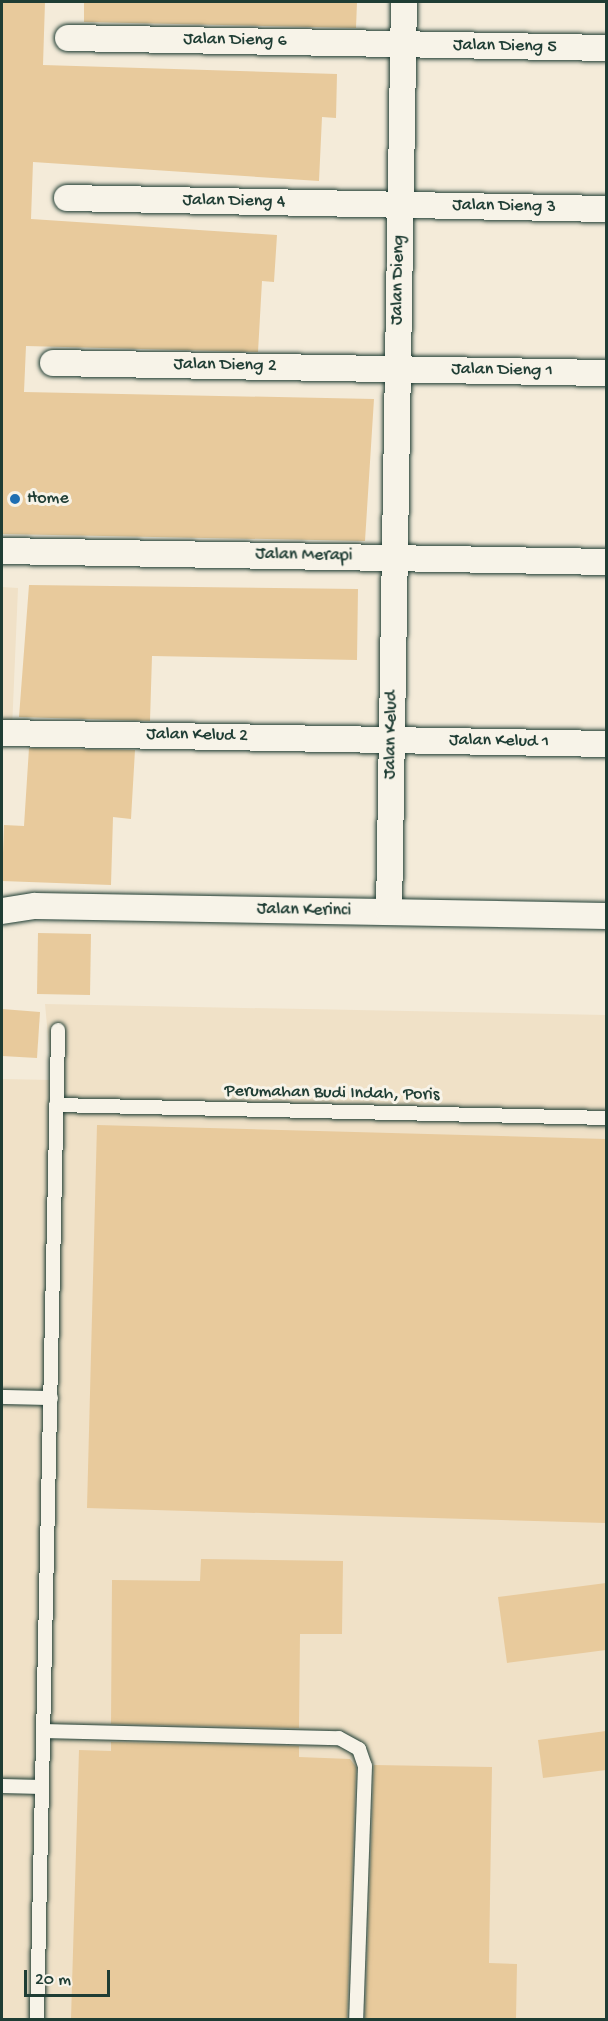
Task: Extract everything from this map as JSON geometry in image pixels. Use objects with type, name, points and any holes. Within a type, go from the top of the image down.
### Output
[{"type":"street","name":"Jalan Dieng","points":[[395,558],[404,2]]},
{"type":"street","name":"Jalan Dieng 6","points":[[68,38],[403,45]]},
{"type":"street","name":"Jalan Dieng 5","points":[[403,45],[606,48]]},
{"type":"street","name":"Jalan Dieng 4","points":[[67,198],[401,205]]},
{"type":"street","name":"Jalan Dieng 3","points":[[401,205],[606,209]]},
{"type":"street","name":"Jalan Dieng 2","points":[[53,363],[398,369]]},
{"type":"street","name":"Jalan Dieng 1","points":[[398,369],[606,373]]},
{"type":"street","name":"Jalan Merapi","points":[[2,551],[606,562]]},
{"type":"street","name":"Jalan Kelud","points":[[389,912],[395,558]]},
{"type":"street","name":"Jalan Kelud 2","points":[[2,733],[392,740]]},
{"type":"street","name":"Jalan Kelud 1","points":[[392,740],[606,744]]},
{"type":"street","name":"Jalan Kerinci","points":[[3,909],[606,916]]},
{"type":"lane","points":[[37,2019],[58,1030]]},
{"type":"lane","name":"Perumahan Budi Indah, Poris","points":[[56,1105],[606,1118]]},
{"type":"lane","points":[[2,1397],[51,1398]]},
{"type":"lane","points":[[44,1731],[339,1738],[359,1749],[364,1766],[356,2019]]},
{"type":"lane","points":[[2,1786],[42,1787]]},
{"type":"shaded area","points":[[2,587],[18,588],[12,729],[2,728]]},
{"type":"shaded area","points":[[45,1004],[606,1015],[606,2019],[2,2020],[2,1079],[52,1080]]},
{"type":"building","points":[[2,2],[45,2],[43,65],[337,74],[336,118],[322,117],[319,181],[33,162],[31,219],[277,235],[274,282],[262,281],[258,352],[26,346],[24,392],[374,399],[365,541],[2,534]]},
{"type":"building","points":[[84,2],[357,2],[356,28],[84,22]]},
{"type":"building","points":[[29,585],[358,589],[357,660],[152,656],[150,721],[19,717]]},
{"type":"building","points":[[29,748],[135,750],[131,819],[113,817],[111,885],[2,881],[4,825],[24,826]]},
{"type":"building","points":[[38,933],[91,934],[90,995],[37,994]]},
{"type":"building","points":[[2,1009],[40,1012],[37,1058],[2,1056]]},
{"type":"building","points":[[97,1125],[606,1139],[606,1523],[87,1508]]},
{"type":"building","points":[[201,1559],[343,1561],[342,1634],[300,1634],[299,1728],[111,1724],[112,1580],[200,1581]]},
{"type":"building","points":[[606,1583],[606,1650],[507,1663],[498,1597]]},
{"type":"building","points":[[606,1731],[606,1770],[543,1778],[538,1740]]},
{"type":"building","points":[[111,1742],[299,1746],[299,1757],[350,1759],[356,1767],[347,2019],[71,2019],[79,1750],[111,1751]]},
{"type":"building","points":[[374,1765],[492,1767],[489,1963],[517,1964],[516,2019],[365,2019]]},
{"type":"place","name":"Home","points":[[15,499]]}]
